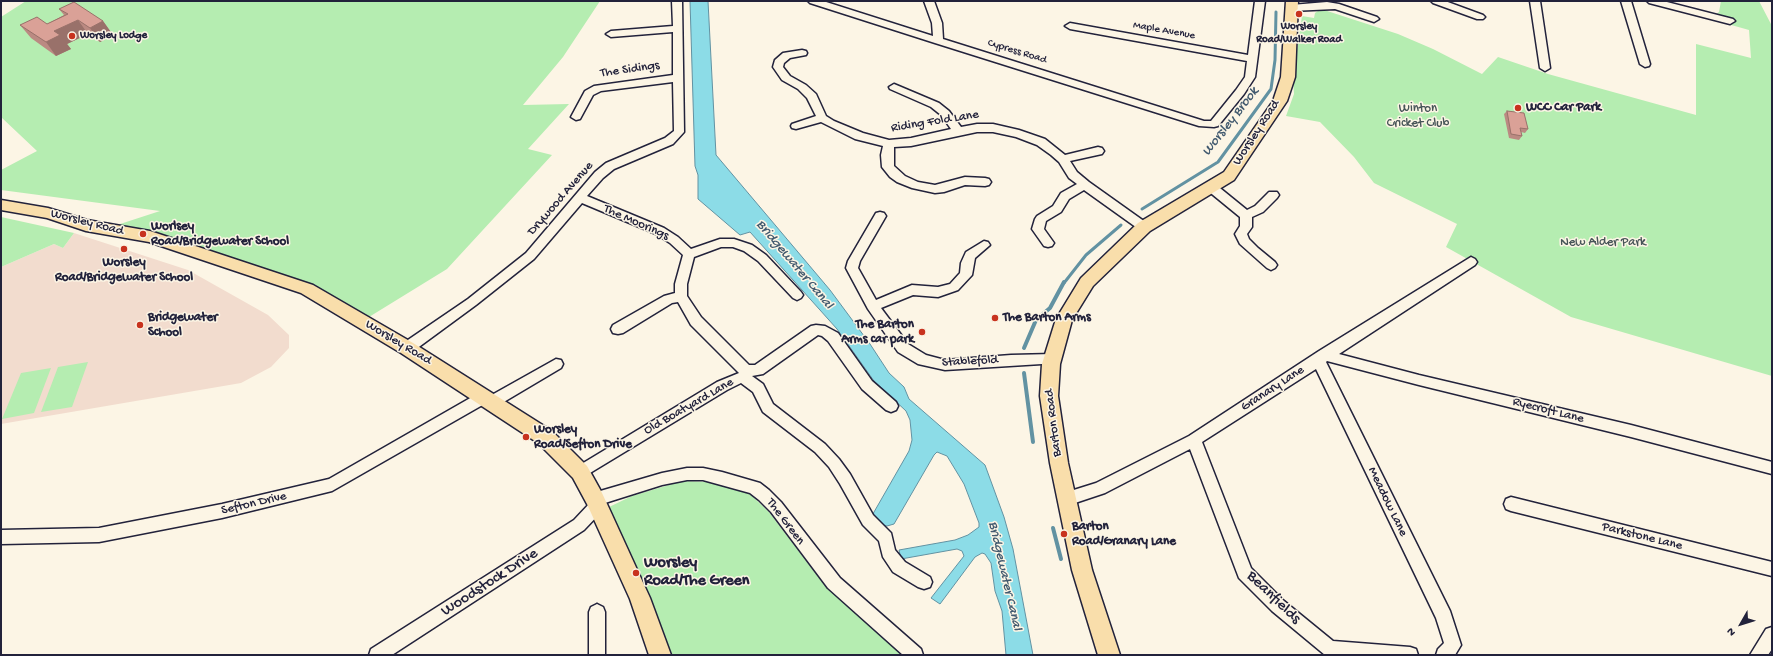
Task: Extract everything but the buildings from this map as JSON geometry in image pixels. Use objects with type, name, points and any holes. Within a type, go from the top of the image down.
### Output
[{"type":"main road","name":"Worsley Road","points":[[1212,186],[1229,176],[1280,101],[1288,77],[1291,5]]},
{"type":"main road","name":"Barton Road","points":[[1109,655],[1082,570],[1066,499],[1051,414],[1049,378],[1052,359],[1064,319],[1087,282],[1144,227],[1212,186]]},
{"type":"main road","name":"Worsley Road","points":[[1,205],[48,213],[86,225],[150,237],[307,289],[407,348],[545,437],[580,472],[596,502],[640,598],[660,655]]},
{"type":"street","name":"Drywood Avenue","points":[[407,348],[472,302],[530,256],[581,198],[599,175],[610,166],[669,141],[679,132],[677,1]]},
{"type":"street","name":"Cypress Road","points":[[814,1],[1203,124],[1214,124],[1240,92],[1250,77],[1253,58]]},
{"type":"street","points":[[928,1],[937,23],[938,41]]},
{"type":"street","points":[[1253,58],[1260,1]]},
{"type":"street","points":[[1436,1],[1480,17]]},
{"type":"street","points":[[1535,1],[1545,68]]},
{"type":"street","points":[[1626,1],[1645,64]]},
{"type":"street","points":[[1652,1],[1730,21]]},
{"type":"street","points":[[1291,5],[1336,6],[1374,19]]},
{"type":"street","name":"Maple Avenue","points":[[1070,26],[1253,58]]},
{"type":"street","points":[[611,34],[678,30]]},
{"type":"street","points":[[796,126],[822,118],[812,96],[802,87],[786,78],[778,67],[779,62],[787,55],[802,53]]},
{"type":"street","name":"The Sidings","points":[[576,117],[589,93],[598,88],[678,78]]},
{"type":"street","points":[[894,87],[935,105],[945,114],[958,130]]},
{"type":"street","name":"Riding Fold Lane","points":[[822,118],[859,136],[889,144],[911,142],[958,130],[993,128],[1019,134],[1041,142],[1064,159],[1073,175],[1144,227]]},
{"type":"street","points":[[889,144],[886,155],[888,166],[897,177],[916,185],[935,189],[944,188],[955,183],[965,181],[985,182]]},
{"type":"street","points":[[1064,159],[1098,151]]},
{"type":"street","points":[[1048,243],[1038,228],[1041,219],[1057,209],[1065,196],[1085,185]]},
{"type":"street","points":[[1212,186],[1246,215],[1247,223],[1241,234],[1244,240],[1254,251],[1271,265]]},
{"type":"street","points":[[1246,215],[1259,209],[1273,195]]},
{"type":"street","name":"The Moorings","points":[[581,198],[660,231],[674,240],[689,254]]},
{"type":"street","name":"Stablefold","points":[[880,216],[854,261],[852,268],[873,306],[902,348],[930,363],[954,366],[1012,360],[1052,359]]},
{"type":"street","points":[[797,295],[762,258],[748,248],[734,243],[720,243],[689,254],[681,284],[681,296],[696,322],[745,370],[758,370],[816,330],[825,331],[833,338],[868,385],[891,406]]},
{"type":"street","points":[[873,306],[912,290],[938,292],[954,287],[966,275],[967,263],[970,255],[984,245]]},
{"type":"street","name":"Granary Lane","points":[[1066,499],[1100,488],[1194,440],[1471,262]]},
{"type":"street","points":[[618,329],[668,299],[681,296]]},
{"type":"street","name":"Ryecroft Lane","points":[[1321,358],[1419,380],[1772,468]]},
{"type":"street","name":"Meadow Lane","points":[[1321,358],[1444,616],[1449,650]]},
{"type":"street","name":"Sefton Drive","points":[[1,536],[99,535],[222,511],[332,485],[556,364]]},
{"type":"street","name":"Old Boatyard Lane","points":[[580,472],[722,386],[742,377],[758,388],[768,408],[820,448],[834,463],[845,479],[868,520],[886,538],[888,552],[899,567],[924,582]]},
{"type":"street","name":"Beanfields","points":[[1194,440],[1245,572],[1278,606],[1330,649],[1410,655]]},
{"type":"street","name":"The Green","points":[[596,502],[662,479],[687,474],[703,474],[755,488],[776,507],[805,547],[834,583],[915,655]]},
{"type":"street","name":"Woodstock Drive","points":[[377,655],[574,528],[596,502]]},
{"type":"street","name":"Parkstone Lane","points":[[1511,504],[1772,569]]},
{"type":"street","points":[[596,612],[597,655]]},
{"type":"street","points":[[1758,655],[1772,635]]},
{"type":"shaded area","name":"Bridgewater School","points":[[74,233],[188,270],[268,315],[289,335],[289,348],[271,367],[241,383],[1,424],[1,267],[54,244],[63,248]]},
{"type":"green space","points":[[26,1],[600,1],[563,57],[523,105],[569,104],[528,149],[552,155],[447,269],[369,317],[117,225],[160,211],[1,190],[1,170],[37,151],[1,117],[1,17]]},
{"type":"green space","points":[[1721,1],[1759,1],[1772,26],[1772,376],[1571,317],[1446,247],[1457,224],[1374,183],[1354,157],[1320,122],[1286,116],[1294,94],[1293,78],[1302,16],[1314,18],[1315,13],[1321,9],[1398,34],[1433,49],[1482,74],[1498,57],[1548,74],[1696,115],[1696,44],[1751,58],[1749,30],[1710,19],[1719,12]]},
{"type":"green space","points":[[1,217],[74,233],[63,248],[54,244],[1,267]]},
{"type":"green space","points":[[88,362],[72,407],[41,412],[58,367]]},
{"type":"green space","points":[[51,368],[34,413],[2,419],[21,373]]},
{"type":"green space","points":[[682,481],[711,482],[732,486],[749,493],[769,512],[825,586],[905,655],[668,655],[609,507],[632,496]]},
{"type":"water","name":"Bridgewater Canal","points":[[690,1],[708,1],[716,155],[830,290],[870,344],[889,373],[904,387],[909,399],[985,465],[1004,517],[1013,549],[1033,655],[1006,655],[1002,611],[995,591],[991,563],[985,554],[982,553],[975,557],[940,604],[931,598],[964,556],[962,551],[957,549],[901,559],[899,550],[955,540],[968,535],[979,527],[979,523],[964,484],[947,456],[937,452],[934,455],[894,524],[887,526],[881,525],[870,519],[909,451],[912,440],[910,420],[906,411],[874,381],[837,329],[750,232],[740,235],[698,199],[698,175],[695,166]]},
{"type":"waterway","name":"Worsley Brook","points":[[1142,209],[1218,162],[1271,89],[1275,60],[1276,12]]},
{"type":"waterway","name":"Worsley Brook","points":[[1064,283],[1086,255],[1121,225]]},
{"type":"waterway","name":"Worsley Brook","points":[[1024,348],[1036,320],[1050,308],[1064,282]]},
{"type":"waterway","name":"Worsley Brook","points":[[1024,373],[1033,442]]},
{"type":"waterway","points":[[1053,528],[1061,559]]},
{"type":"place","name":"Worsley Road/Walker Road","points":[[1299,14]]},
{"type":"place","name":"Worsley Lodge","points":[[72,36]]},
{"type":"place","name":"WCC Car Park","points":[[1518,108]]},
{"type":"place","name":"Worlsey Road/Bridgewater School","points":[[143,234]]},
{"type":"place","name":"Worsley Road/Bridgewater School","points":[[124,249]]},
{"type":"place","name":"The Barton Arms","points":[[995,318]]},
{"type":"place","name":"Bridgewater School","points":[[140,325]]},
{"type":"place","name":"The Barton Arms car park","points":[[922,332]]},
{"type":"place","name":"Worsley Road/Sefton Drive","points":[[526,437]]},
{"type":"place","name":"Barton Road/Granary Lane","points":[[1064,534]]},
{"type":"place","name":"Worsley Road/The Green","points":[[636,573]]},
{"type":"park label","name":"Winton Cricket Club","points":[[1418,116]]},
{"type":"park label","name":"New Alder Park","points":[[1603,243]]}]
